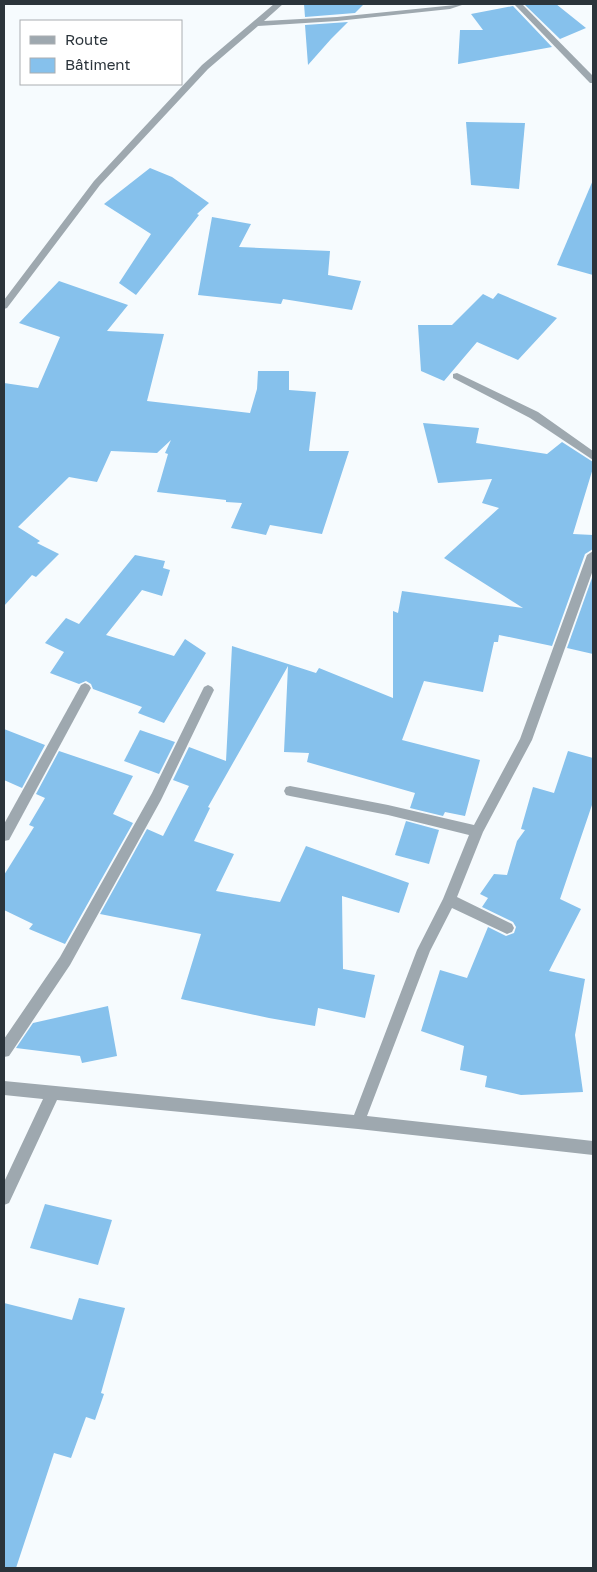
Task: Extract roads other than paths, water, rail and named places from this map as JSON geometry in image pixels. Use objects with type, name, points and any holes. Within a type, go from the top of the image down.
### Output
[{"type":"street","points":[[4,306],[97,183],[205,67],[278,4]]},
{"type":"street","points":[[254,24],[337,19],[450,7],[460,4]]},
{"type":"street","points":[[518,4],[593,81]]},
{"type":"street","points":[[458,376],[534,415],[593,456]]},
{"type":"street","points":[[358,1122],[424,950],[448,900],[477,831],[526,740],[556,663],[593,555]]},
{"type":"street","points":[[4,836],[85,688]]},
{"type":"street","points":[[4,1051],[65,961],[157,796],[208,690]]},
{"type":"street","points":[[290,791],[388,810],[477,831]]},
{"type":"street","points":[[448,900],[507,928]]},
{"type":"street","points":[[4,1088],[358,1122],[593,1148]]},
{"type":"street","points":[[4,1198],[53,1092]]}]
